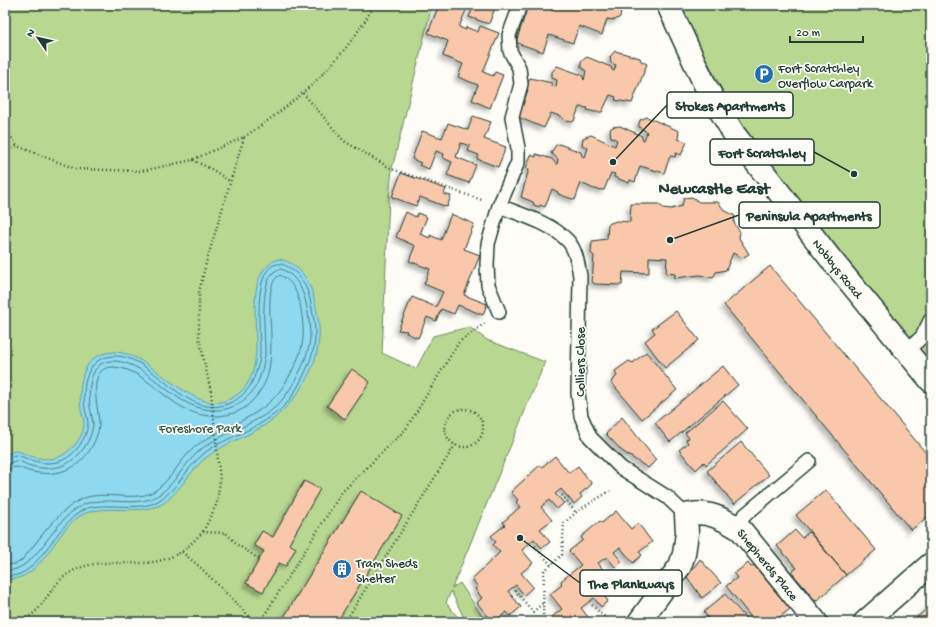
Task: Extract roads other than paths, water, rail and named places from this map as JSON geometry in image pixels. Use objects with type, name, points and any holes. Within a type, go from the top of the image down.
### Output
[{"type":"street","name":"Nobbys Road","points":[[668,5],[705,85],[734,134],[931,382]]},
{"type":"street","name":"Shepherds Place","points":[[686,515],[698,512],[704,513],[741,530],[816,622]]},
{"type":"street","points":[[639,622],[680,566],[684,554],[687,533],[686,515]]},
{"type":"street","points":[[865,622],[931,564]]},
{"type":"lane","points":[[499,312],[488,285],[488,244],[499,206],[518,162],[518,148],[512,117],[521,84],[519,68],[510,51],[509,35],[520,6]]},
{"type":"lane","name":"Colliers Close","points":[[499,206],[543,224],[568,241],[578,260],[580,276],[578,393],[581,416],[590,437],[621,468],[667,497],[686,515]]},
{"type":"lane","points":[[906,352],[922,337],[931,319]]},
{"type":"lane","name":"Shepherds Place","points":[[735,526],[746,514],[809,461]]},
{"type":"water","points":[[278,259],[292,264],[297,268],[310,285],[319,323],[319,338],[313,364],[300,390],[282,412],[260,428],[219,449],[207,457],[195,468],[165,502],[158,506],[149,508],[102,510],[86,513],[75,520],[65,530],[39,564],[29,573],[18,578],[5,579],[5,456],[16,451],[42,459],[51,459],[63,455],[74,446],[84,429],[80,389],[84,371],[95,358],[103,354],[114,352],[130,355],[145,363],[191,395],[207,401],[222,402],[238,394],[250,380],[255,362],[255,303],[257,284],[264,270]]},
{"type":"place","name":"Fort Scratchley Overflow Carpark","points":[[764,74]]},
{"type":"place","name":"Stokes Apartments","points":[[613,162]]},
{"type":"place","name":"Fort Scratchley","points":[[854,174]]},
{"type":"place","name":"Peninsula Apartments","points":[[670,240]]},
{"type":"place","name":"The Plankways","points":[[520,538]]},
{"type":"place","name":"Tram Sheds Shelter","points":[[342,569]]},
{"type":"district","name":"Newcastle East","points":[[714,187]]},
{"type":"park label","name":"Foreshore Park","points":[[200,427]]}]
